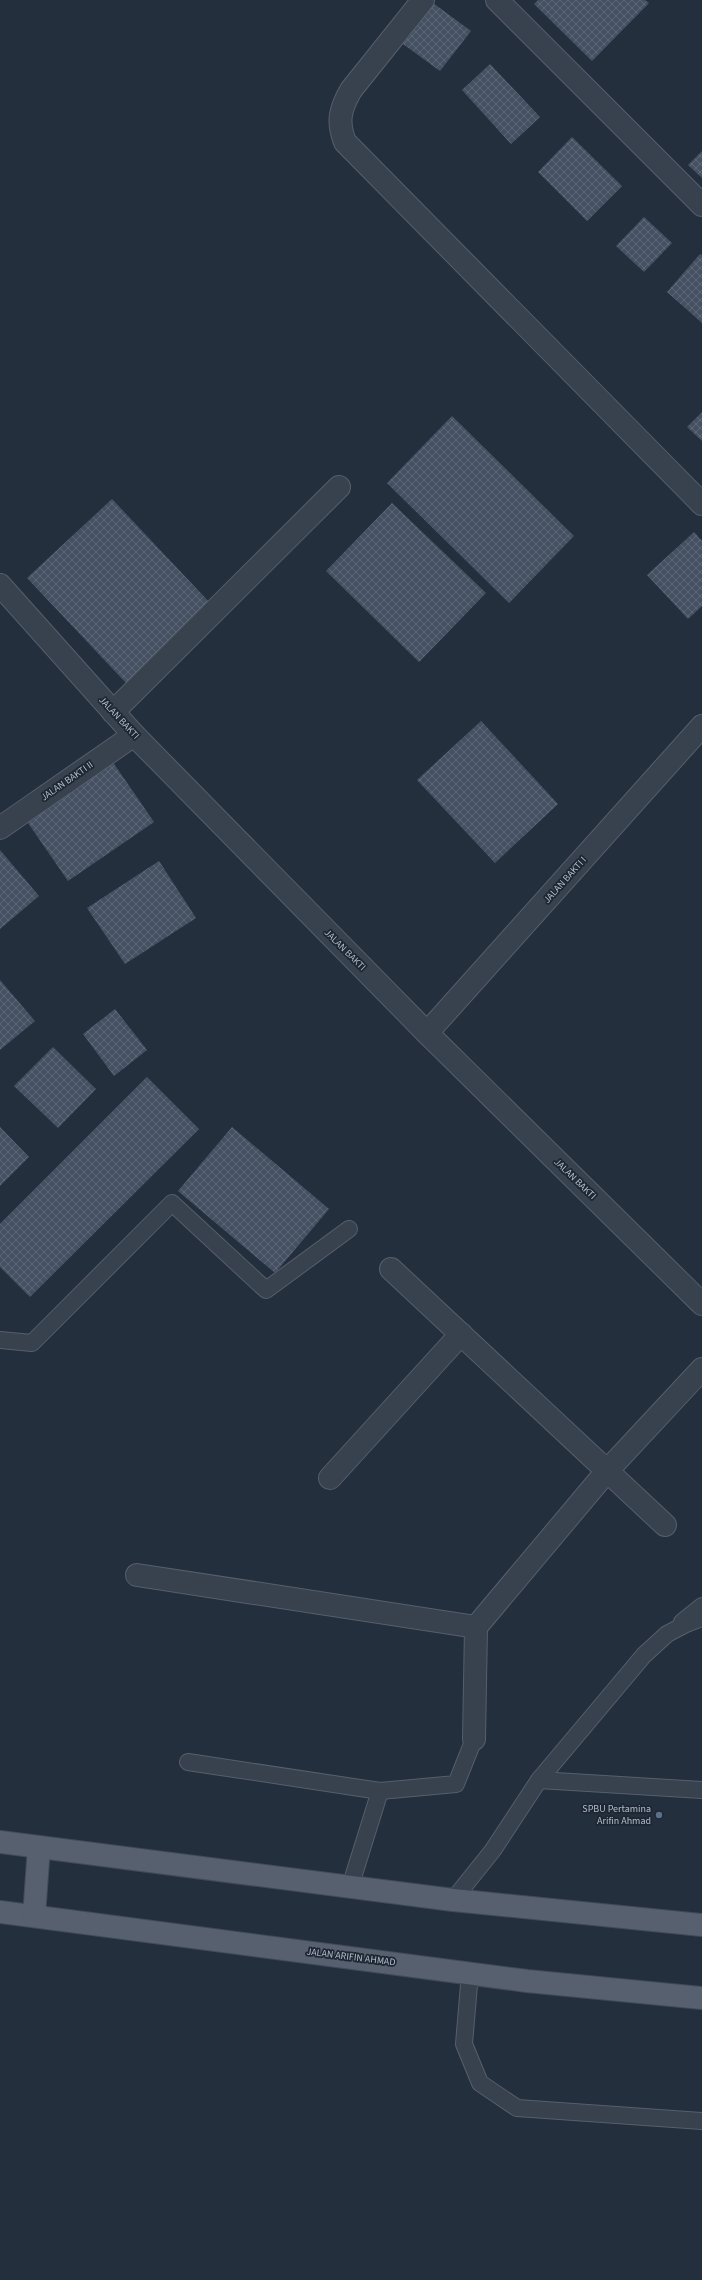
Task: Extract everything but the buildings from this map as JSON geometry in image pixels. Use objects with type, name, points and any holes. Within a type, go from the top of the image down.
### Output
[{"type":"main road","points":[[0,1842],[453,1900],[702,1925]]},
{"type":"main road","points":[[34,1916],[39,1847]]},
{"type":"main road","name":"JALAN ARIFIN AHMAD","points":[[0,1912],[527,1981],[702,1998]]},
{"type":"street","points":[[423,0],[351,90],[342,105],[339,117],[340,130],[345,142],[702,504]]},
{"type":"street","points":[[497,0],[702,205]]},
{"type":"street","points":[[113,712],[339,487]]},
{"type":"street","name":"JALAN BAKTI","points":[[0,585],[134,734],[427,1033],[702,1304]]},
{"type":"street","name":"JALAN BAKTI I","points":[[427,1033],[702,726]]},
{"type":"street","name":"JALAN BAKTI II","points":[[0,828],[134,734]]},
{"type":"street","points":[[392,1269],[665,1525]]},
{"type":"street","points":[[330,1478],[461,1334]]},
{"type":"street","points":[[474,1739],[476,1627],[607,1471],[702,1369]]},
{"type":"street","points":[[138,1576],[476,1627]]},
{"type":"lane","points":[[0,1340],[32,1343],[172,1204],[266,1290],[349,1229]]},
{"type":"lane","points":[[453,1900],[492,1850],[539,1780],[644,1656],[667,1634],[702,1606]]},
{"type":"lane","points":[[667,1634],[702,1618]]},
{"type":"lane","points":[[188,1762],[380,1791],[456,1784],[474,1739]]},
{"type":"lane","points":[[539,1780],[702,1790]]},
{"type":"lane","points":[[350,1887],[380,1791]]},
{"type":"lane","points":[[470,1973],[464,2044],[480,2083],[517,2108],[702,2121]]},
{"type":"place","name":"SPBU Pertamina Arifin Ahmad","points":[[659,1815]]}]
